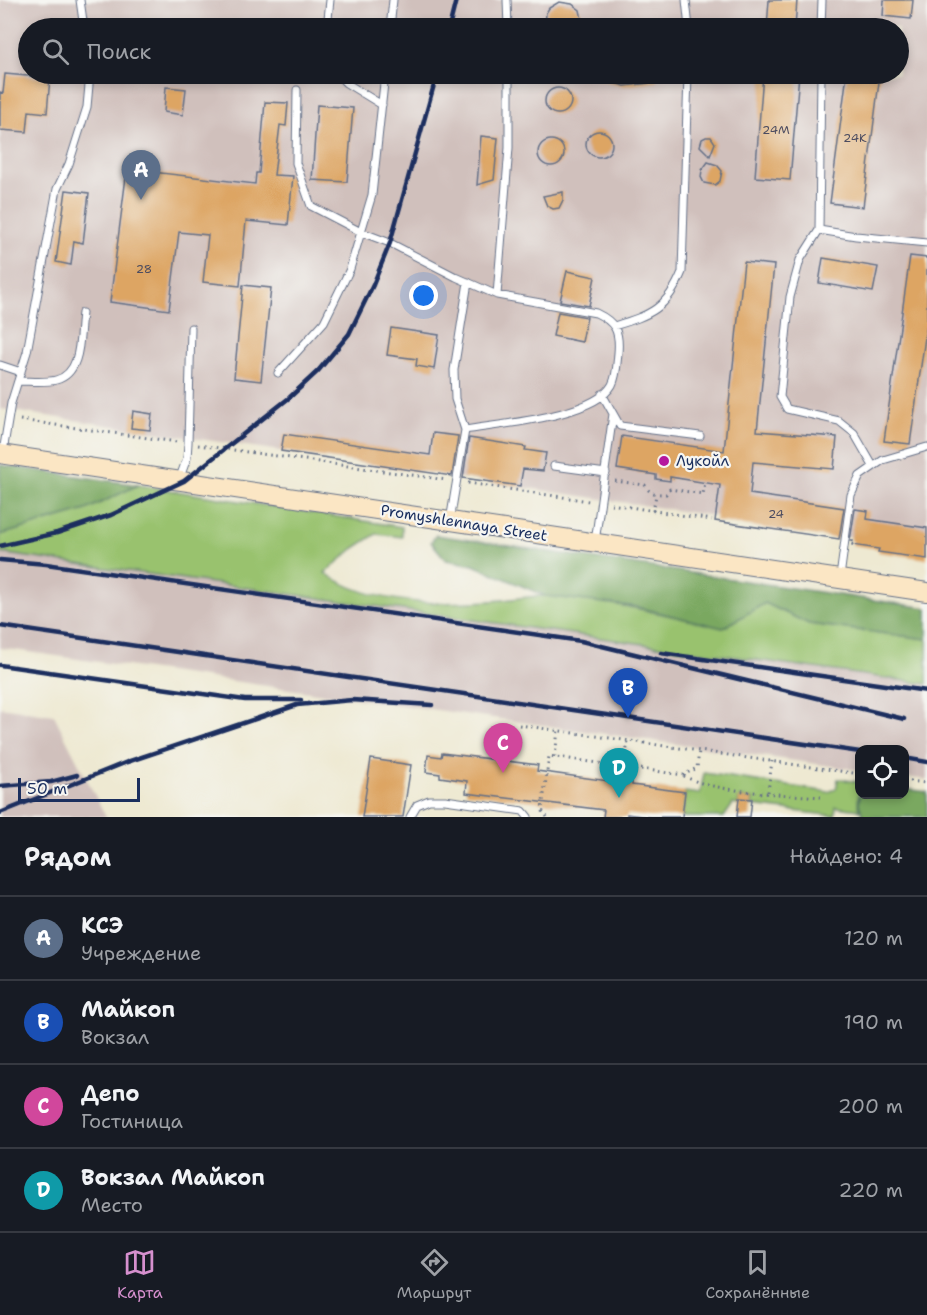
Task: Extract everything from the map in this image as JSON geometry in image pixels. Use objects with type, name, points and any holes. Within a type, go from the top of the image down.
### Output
[{"type":"main road","name":"Promyshlennaya Street","points":[[1,454],[927,592]]},
{"type":"lane","points":[[80,0],[83,18]]},
{"type":"lane","points":[[328,18],[330,0]]},
{"type":"lane","points":[[391,18],[393,0]]},
{"type":"lane","points":[[507,0],[508,18]]},
{"type":"lane","points":[[686,0],[688,18]]},
{"type":"lane","points":[[821,18],[822,0]]},
{"type":"lane","points":[[1,454],[27,352],[57,189],[69,164],[87,107],[89,84]]},
{"type":"lane","points":[[348,84],[382,105]]},
{"type":"lane","points":[[278,373],[324,322],[350,269],[372,195],[384,84]]},
{"type":"lane","points":[[497,295],[509,148],[509,84]]},
{"type":"lane","points":[[614,326],[639,318],[659,307],[675,291],[682,272],[688,84]]},
{"type":"lane","points":[[821,84],[819,230],[800,260],[790,297],[780,397],[787,409],[839,421],[854,433],[873,466]]},
{"type":"lane","points":[[297,90],[296,163],[311,206],[361,232],[390,243],[497,295],[596,313],[610,319],[618,332],[616,373],[612,385],[602,394],[576,410],[465,430]]},
{"type":"lane","points":[[819,230],[927,243]]},
{"type":"lane","points":[[450,521],[465,430],[455,399],[454,370],[468,282]]},
{"type":"lane","points":[[18,381],[55,380],[65,376],[76,364],[82,313]]},
{"type":"lane","points":[[179,480],[187,458],[191,328]]},
{"type":"lane","points":[[0,365],[21,372]]},
{"type":"lane","points":[[602,394],[620,426],[700,436]]},
{"type":"lane","points":[[595,542],[614,414]]},
{"type":"lane","points":[[840,579],[850,495],[860,476],[883,460],[927,447]]},
{"type":"lane","points":[[554,466],[605,476]]},
{"type":"lane","points":[[410,817],[417,805],[429,800],[445,800],[523,811],[528,817]]},
{"type":"path","points":[[9,418],[202,445]]},
{"type":"path","points":[[605,476],[645,485],[647,490],[656,494],[666,494],[670,489],[703,494],[705,482]]},
{"type":"path","points":[[653,511],[656,494]]},
{"type":"path","points":[[519,725],[855,773]]},
{"type":"path","points":[[555,757],[558,730]]},
{"type":"path","points":[[620,780],[628,741]]},
{"type":"path","points":[[683,775],[697,768],[699,751]]},
{"type":"path","points":[[547,817],[542,810],[549,756],[683,775],[700,783],[768,793],[821,797]]},
{"type":"path","points":[[768,793],[772,761]]},
{"type":"path","points":[[909,781],[925,783]]},
{"type":"shaded area","points":[[0,0],[927,0],[927,548],[0,409]]},
{"type":"shaded area","points":[[0,553],[927,684],[927,780],[909,778],[909,745],[855,745],[855,769],[0,648]]},
{"type":"shaded area","points":[[0,707],[54,715],[106,817],[0,817]]},
{"type":"green space","points":[[0,465],[138,485],[86,510],[0,535]]},
{"type":"green space","points":[[138,485],[402,527],[402,537],[376,534],[353,549],[325,573],[345,584],[387,598],[456,603],[541,596],[569,598],[636,608],[723,628],[765,603],[809,624],[927,639],[927,684],[0,553],[0,535],[86,510]]},
{"type":"green space","points":[[436,535],[927,608],[927,639],[809,624],[765,603],[723,628],[636,607],[545,596],[473,565],[446,560],[431,542]]},
{"type":"green space","points":[[704,773],[828,792],[836,789],[838,779],[855,781],[855,799],[858,799],[860,810],[836,807],[835,816],[752,806],[753,799],[739,798],[738,805],[733,804],[724,817],[682,817],[685,792],[700,794]]},
{"type":"green space","points":[[909,790],[927,792],[927,817],[863,817],[860,799],[909,799]]},
{"type":"building","points":[[769,0],[797,0],[796,18],[768,18]]},
{"type":"building","points":[[884,0],[913,0],[911,19],[883,16]]},
{"type":"building","points":[[559,2],[572,4],[580,10],[582,18],[546,18],[549,8]]},
{"type":"building","points":[[5,74],[18,75],[18,84],[49,84],[47,113],[29,111],[27,132],[0,130],[0,92],[3,93]]},
{"type":"building","points":[[617,84],[641,84],[625,86]]},
{"type":"building","points":[[762,84],[798,84],[790,180],[755,177]]},
{"type":"building","points":[[846,84],[879,84],[863,207],[830,203]]},
{"type":"building","points":[[166,87],[186,89],[183,115],[164,112]]},
{"type":"building","points":[[558,88],[567,92],[571,101],[567,110],[558,114],[549,110],[545,101],[549,92]]},
{"type":"building","points":[[265,102],[288,103],[286,126],[280,125],[274,175],[293,176],[288,225],[246,221],[240,286],[203,282],[208,235],[179,232],[169,310],[110,302],[127,169],[255,184],[256,173],[259,173]]},
{"type":"building","points":[[317,105],[353,108],[347,182],[312,180]]},
{"type":"building","points":[[599,131],[609,134],[612,144],[609,154],[599,157],[589,154],[586,144],[589,134]]},
{"type":"building","points":[[481,136],[498,138],[494,180],[477,185]]},
{"type":"building","points":[[711,137],[715,143],[710,156],[700,146],[702,139]]},
{"type":"building","points":[[551,140],[561,143],[564,153],[561,163],[551,166],[541,163],[538,153],[541,143]]},
{"type":"building","points":[[708,162],[717,165],[722,171],[720,181],[715,185],[704,183],[701,177],[702,170]]},
{"type":"building","points":[[66,190],[89,193],[83,243],[74,241],[71,265],[56,262]]},
{"type":"building","points":[[563,192],[563,200],[559,208],[553,209],[547,206],[543,196]]},
{"type":"building","points":[[910,256],[927,258],[927,323],[910,444],[884,441]]},
{"type":"building","points":[[823,258],[878,267],[873,292],[819,283]]},
{"type":"building","points":[[744,262],[774,265],[757,431],[837,437],[834,469],[753,462],[750,494],[844,508],[839,539],[715,521],[720,485],[670,477],[670,481],[656,479],[656,475],[617,469],[622,436],[724,451]]},
{"type":"building","points":[[567,271],[595,277],[589,306],[560,301]]},
{"type":"building","points":[[243,285],[271,288],[261,381],[234,378]]},
{"type":"building","points":[[558,312],[587,317],[582,342],[553,336]]},
{"type":"building","points":[[391,328],[439,335],[434,369],[416,366],[417,359],[387,355]]},
{"type":"building","points":[[133,411],[152,414],[150,430],[131,428]]},
{"type":"building","points":[[433,433],[458,436],[452,476],[281,451],[284,434],[430,455]]},
{"type":"building","points":[[469,438],[526,447],[525,450],[546,453],[543,471],[523,469],[520,486],[463,478]]},
{"type":"building","points":[[855,509],[868,511],[867,519],[927,528],[927,559],[878,552],[879,549],[852,545],[853,541],[850,541]]},
{"type":"building","points":[[442,753],[538,765],[537,771],[608,781],[608,778],[632,782],[632,785],[685,792],[682,817],[627,814],[627,817],[603,817],[604,810],[466,793],[467,781],[440,777],[440,774],[426,772],[428,755],[441,757]]},
{"type":"building","points":[[371,759],[411,765],[403,817],[362,817]]},
{"type":"building","points":[[739,798],[752,799],[750,817],[737,817]]},
{"type":"railway","points":[[452,18],[456,0]]},
{"type":"railway","points":[[0,546],[57,533],[111,515],[184,481],[289,398],[318,371],[349,334],[373,285],[390,243],[434,84]]},
{"type":"railway","points":[[0,560],[46,564],[581,641],[904,719]]},
{"type":"railway","points":[[0,626],[855,751]]},
{"type":"railway","points":[[661,653],[927,691]]},
{"type":"railway","points":[[0,665],[245,700],[301,700]]},
{"type":"railway","points":[[0,813],[127,762],[297,705],[352,700],[432,705]]},
{"type":"railway","points":[[909,759],[927,762]]},
{"type":"railway","points":[[0,786],[51,782],[77,775]]},
{"type":"place","name":"КСЭ","points":[[141,200]]},
{"type":"place","name":"Лукойл","points":[[664,461]]},
{"type":"place","name":"Майкоп","points":[[628,718]]},
{"type":"place","name":"Депо","points":[[503,773]]},
{"type":"place","name":"Вокзал Майкоп","points":[[619,798]]}]
